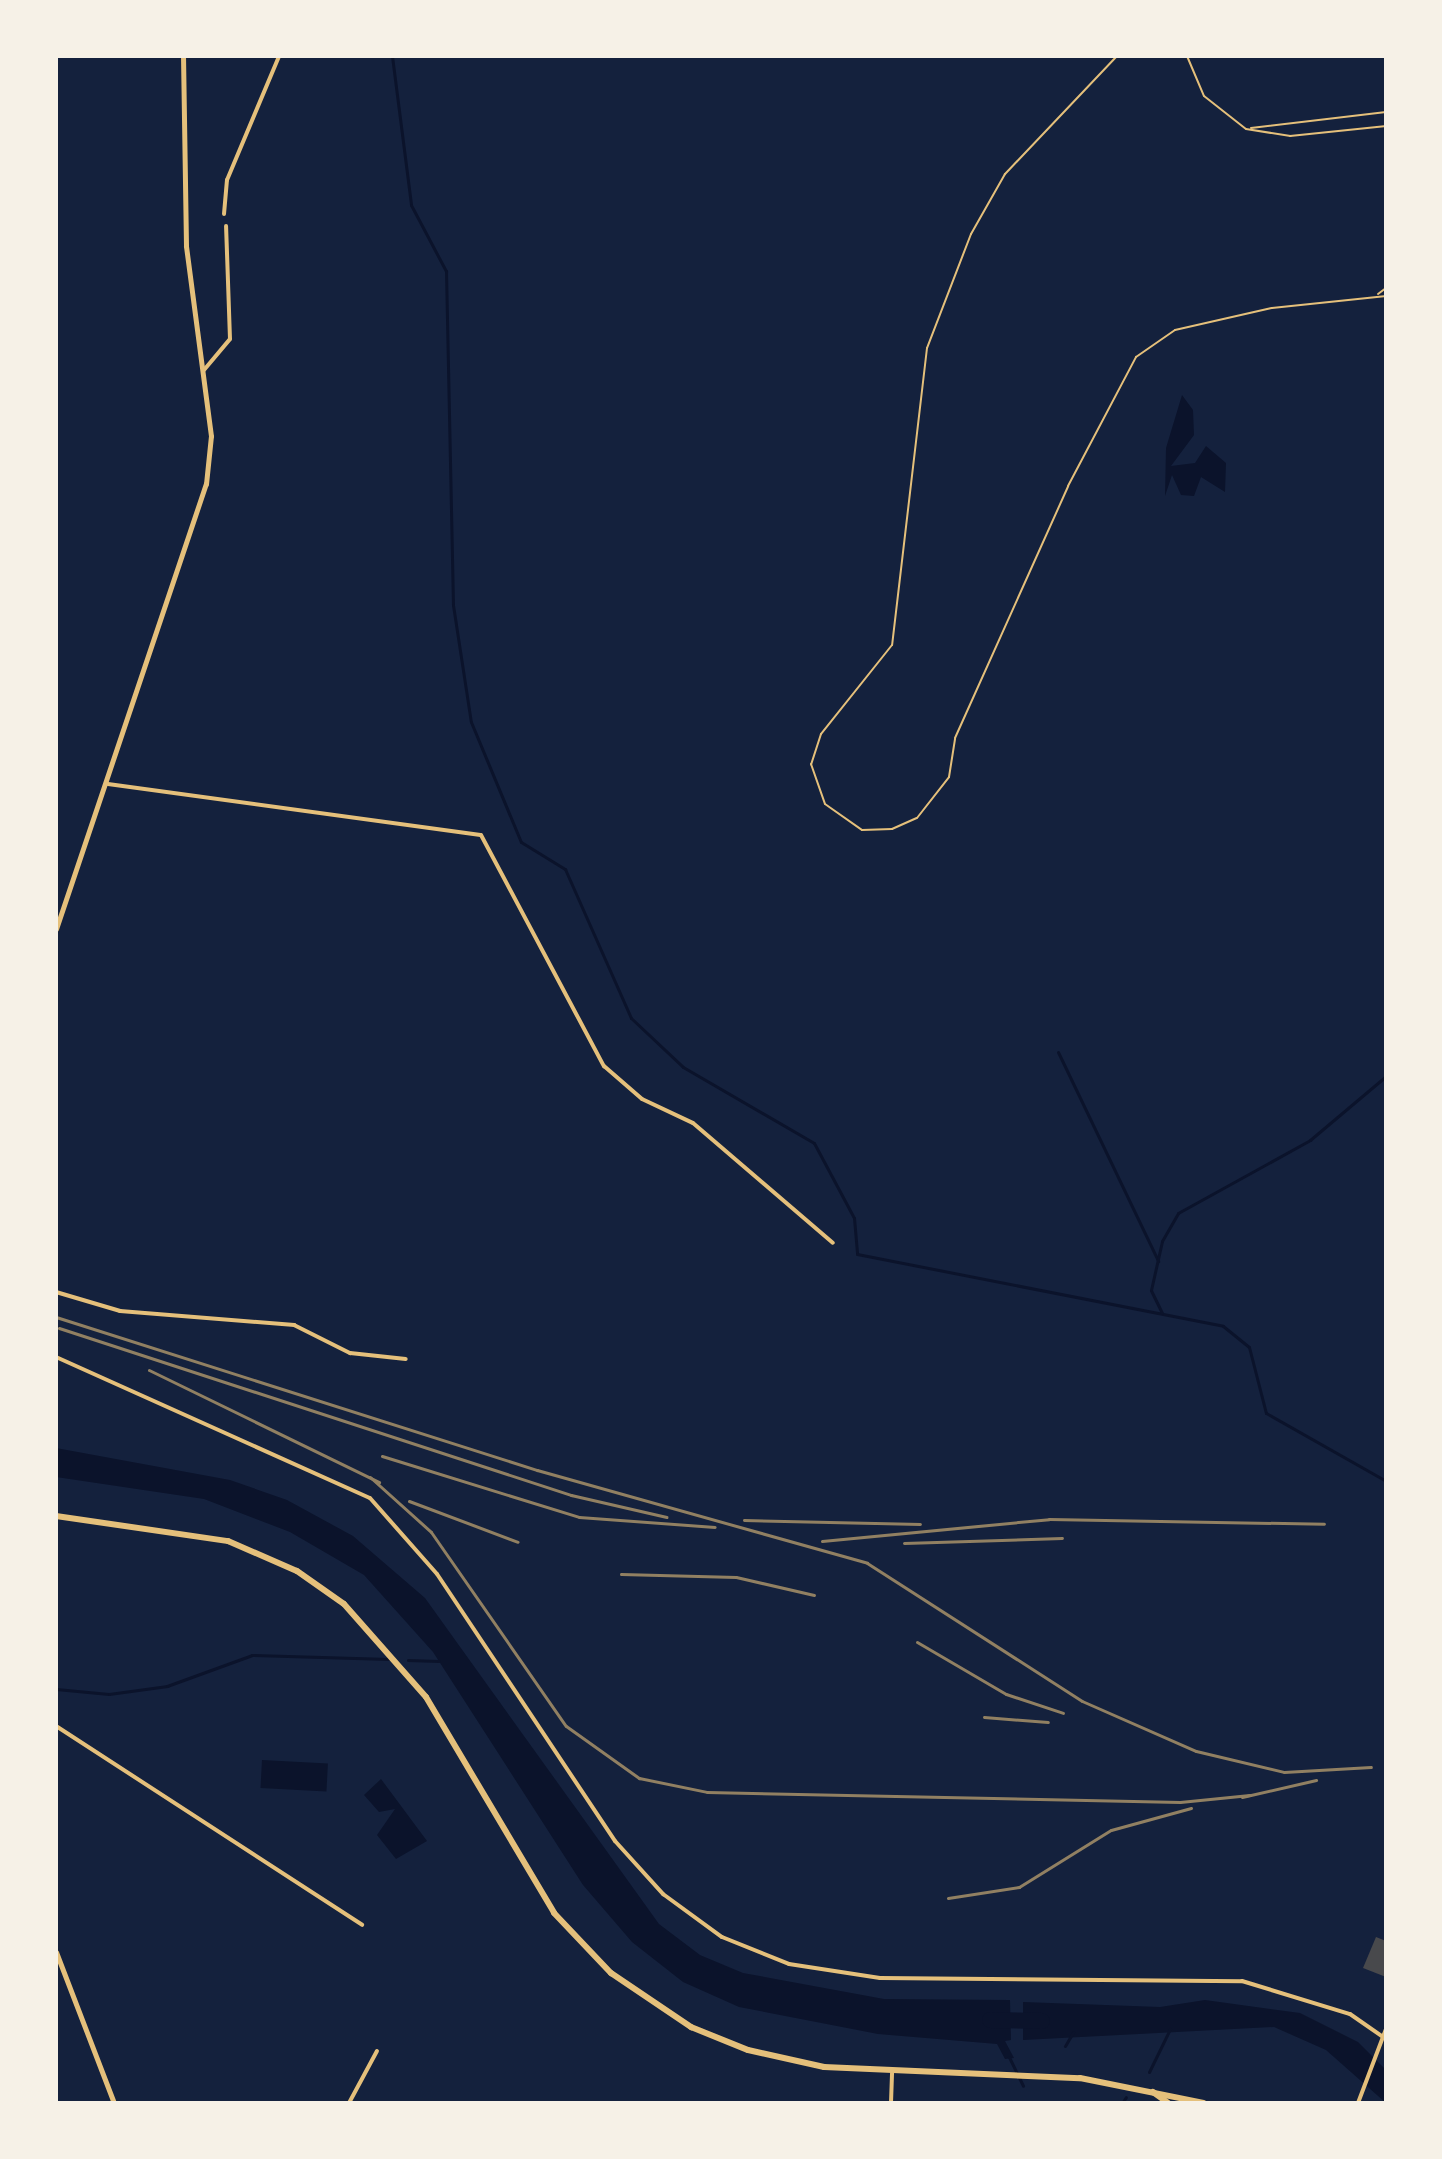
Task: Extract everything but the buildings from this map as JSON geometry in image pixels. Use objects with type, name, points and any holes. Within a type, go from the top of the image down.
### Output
[{"type":"main road","points":[[56,1516],[207,1535],[265,1555],[322,1587],[368,1624],[413,1676],[527,1875],[611,1973],[669,2014],[748,2050],[892,2072],[1027,2074],[1153,2092],[1204,2103]]},
{"type":"main road","points":[[1153,2092],[1168,2103]]},
{"type":"street","points":[[56,929],[200,512],[211,436],[186,246],[183,56]]},
{"type":"street","points":[[224,214],[227,180],[279,56]]},
{"type":"street","points":[[204,370],[230,339],[226,226]]},
{"type":"street","points":[[108,784],[481,835],[604,1066],[642,1099],[693,1123],[833,1243]]},
{"type":"street","points":[[56,1292],[120,1311],[294,1325],[350,1353],[406,1359]]},
{"type":"street","points":[[56,1357],[370,1498],[437,1574],[615,1841],[663,1894],[722,1937],[789,1964],[880,1978],[1242,1981],[1350,2014],[1385,2038]]},
{"type":"street","points":[[56,1726],[362,1925]]},
{"type":"street","points":[[56,1952],[114,2103]]},
{"type":"street","points":[[1359,2100],[1386,2029]]},
{"type":"street","points":[[349,2103],[377,2051]]},
{"type":"street","points":[[891,2103],[892,2072]]},
{"type":"lane","points":[[1117,56],[1005,174],[943,305],[927,348],[892,645],[821,734],[811,764],[825,804],[862,830],[892,829],[917,818],[949,777],[955,738],[1068,486],[1136,357],[1175,330],[1272,308],[1386,296]]},
{"type":"lane","points":[[1187,56],[1204,96],[1246,129],[1290,136],[1386,126]]},
{"type":"lane","points":[[1246,129],[1386,112]]},
{"type":"lane","points":[[1377,295],[1386,288]]},
{"type":"water","points":[[1182,395],[1193,410],[1194,435],[1171,466],[1195,463],[1206,446],[1226,463],[1225,492],[1201,477],[1194,496],[1181,495],[1172,475],[1165,496],[1166,448]]},
{"type":"water","points":[[56,1448],[230,1480],[287,1500],[353,1536],[425,1598],[659,1924],[700,1955],[743,1973],[884,1999],[1010,2000],[1011,2040],[1005,2041],[1014,2058],[1005,2059],[997,2044],[878,2034],[739,2007],[683,1982],[632,1942],[583,1885],[433,1652],[364,1575],[290,1532],[204,1499],[56,1477]]},
{"type":"water","points":[[262,1760],[328,1763],[326,1791],[261,1788]]},
{"type":"water","points":[[381,1779],[427,1841],[396,1859],[377,1835],[395,1809],[379,1812],[364,1795]]},
{"type":"water","points":[[1205,2000],[1300,2013],[1358,2042],[1386,2070],[1386,2103],[1326,2050],[1274,2027],[1023,2040],[1023,2002],[1160,2007]]},
{"type":"waterway","points":[[392,56],[411,205],[446,271],[453,605],[471,722],[521,842],[565,869],[631,1018],[683,1067],[814,1143],[854,1218],[857,1254],[1223,1326],[1249,1347],[1266,1413],[1386,1481]]},
{"type":"waterway","points":[[1058,1052],[1158,1261]]},
{"type":"waterway","points":[[1162,1313],[1151,1290],[1162,1241],[1178,1213],[1310,1140],[1386,1076]]},
{"type":"waterway","points":[[56,1689],[109,1694],[167,1686],[252,1655],[389,1659]]},
{"type":"waterway","points":[[408,1660],[439,1661]]},
{"type":"waterway","points":[[990,2020],[1042,2021]]},
{"type":"waterway","points":[[1149,2072],[1170,2029]]},
{"type":"waterway","points":[[1065,2046],[1073,2032]]},
{"type":"waterway","points":[[1009,2057],[1023,2086]]},
{"type":"waterway","points":[[1122,2103],[1126,2097]]},
{"type":"railway","points":[[56,1317],[537,1470],[867,1563],[1082,1701],[1196,1751],[1284,1772],[1371,1767]]},
{"type":"railway","points":[[59,1328],[571,1495],[666,1517]]},
{"type":"railway","points":[[149,1370],[379,1482]]},
{"type":"railway","points":[[382,1456],[579,1517],[715,1527]]},
{"type":"railway","points":[[370,1477],[431,1532],[566,1726],[639,1778],[707,1792],[1180,1802],[1250,1795]]},
{"type":"railway","points":[[409,1501],[518,1542]]},
{"type":"railway","points":[[822,1541],[1049,1519],[1324,1524]]},
{"type":"railway","points":[[744,1520],[920,1524]]},
{"type":"railway","points":[[904,1543],[1062,1538]]},
{"type":"railway","points":[[621,1574],[736,1577],[814,1595]]},
{"type":"railway","points":[[917,1642],[1006,1694],[1063,1713]]},
{"type":"railway","points":[[984,1717],[1048,1722]]},
{"type":"railway","points":[[1242,1797],[1316,1780]]},
{"type":"railway","points":[[948,1898],[1019,1887],[1111,1830],[1191,1808]]}]
